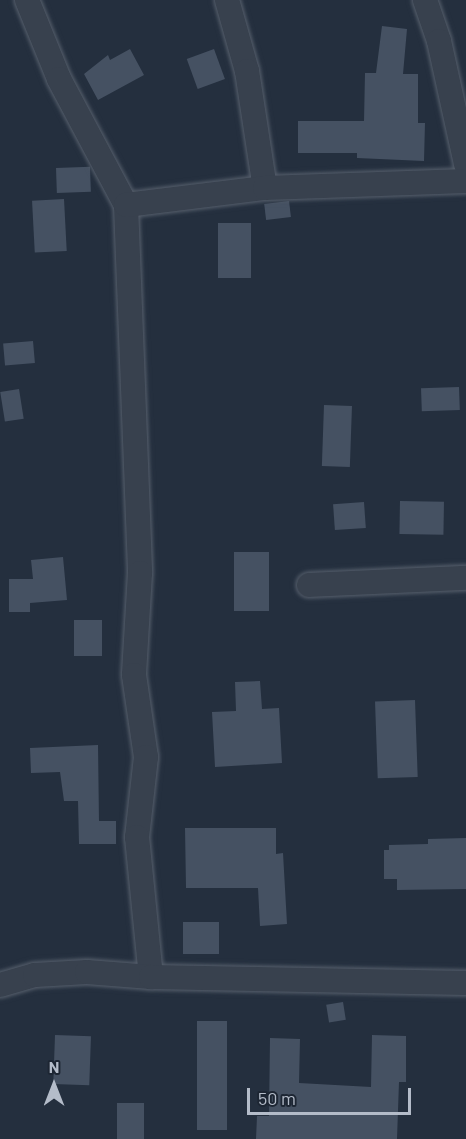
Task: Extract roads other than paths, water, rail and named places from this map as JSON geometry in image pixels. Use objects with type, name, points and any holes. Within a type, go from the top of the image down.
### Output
[{"type":"street","points":[[27,0],[59,79],[126,205],[140,573],[134,675],[146,757],[136,837],[151,977]]},
{"type":"street","points":[[227,0],[247,71],[265,188]]},
{"type":"street","points":[[425,0],[439,41],[466,164]]},
{"type":"street","points":[[126,205],[265,188],[466,181]]},
{"type":"street","points":[[309,585],[466,578]]},
{"type":"street","points":[[0,985],[34,975],[87,972],[151,977],[466,983]]}]
